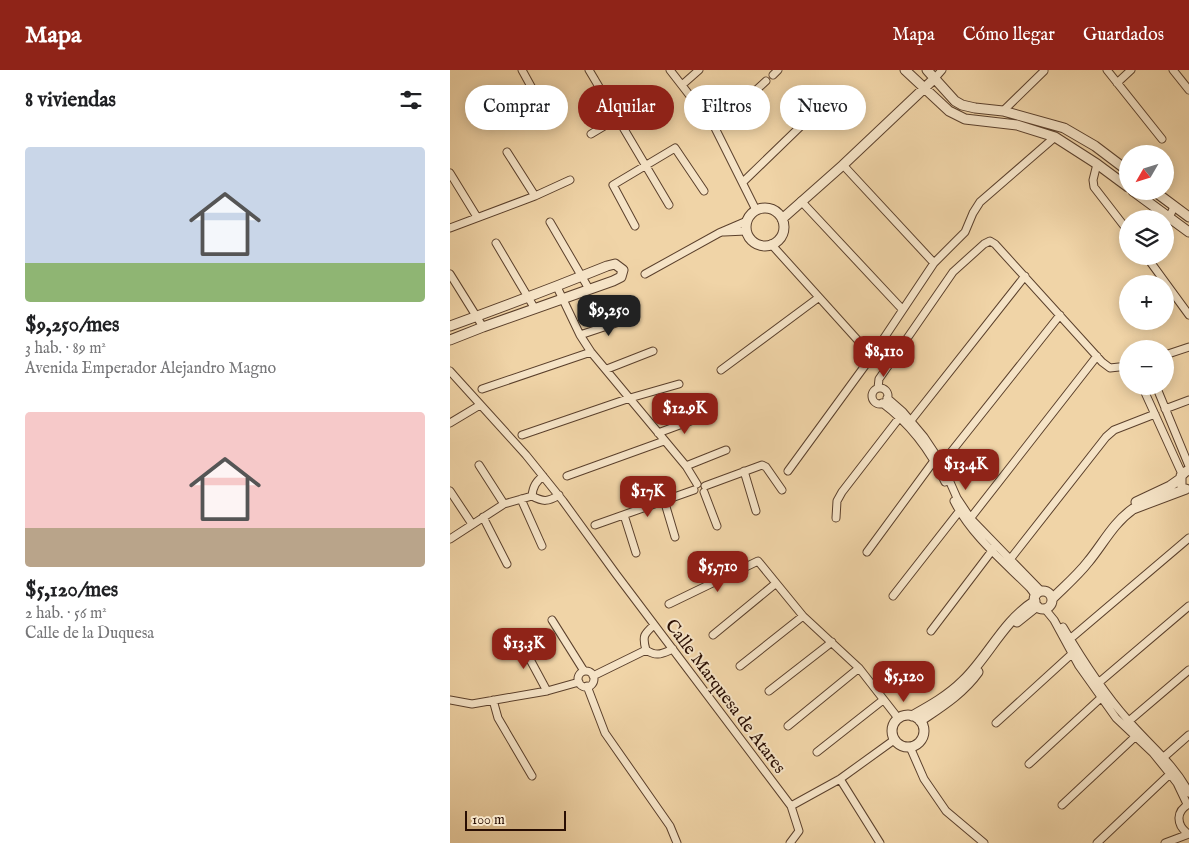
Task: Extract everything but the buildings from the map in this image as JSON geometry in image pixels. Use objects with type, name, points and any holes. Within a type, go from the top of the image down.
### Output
[{"type":"street","points":[[524,70],[532,85]]},
{"type":"street","points":[[589,70],[598,85]]},
{"type":"street","points":[[670,70],[684,88]]},
{"type":"street","points":[[682,85],[699,70]]},
{"type":"street","points":[[905,70],[949,111],[965,118],[1017,125],[1057,138],[1098,164],[1119,180]]},
{"type":"street","points":[[927,70],[955,101],[962,105],[1003,110],[1064,128],[1119,165]]},
{"type":"street","points":[[782,219],[843,165],[942,70]]},
{"type":"street","points":[[1107,70],[1162,139]]},
{"type":"street","points":[[1117,83],[1131,70]]},
{"type":"street","points":[[1174,70],[1189,90]]},
{"type":"street","points":[[1003,110],[1044,71]]},
{"type":"street","points":[[762,85],[766,81]]},
{"type":"street","points":[[591,134],[598,130]]},
{"type":"street","points":[[624,130],[669,205]]},
{"type":"street","points":[[717,130],[756,210]]},
{"type":"street","points":[[743,182],[797,130]]},
{"type":"street","points":[[788,471],[872,356],[934,263],[965,232],[980,202],[1057,138]]},
{"type":"street","points":[[635,226],[613,185],[675,148],[704,191]]},
{"type":"street","points":[[507,152],[534,196]]},
{"type":"street","points":[[1098,164],[1093,180],[1094,187],[1119,219]]},
{"type":"street","points":[[843,165],[934,263]]},
{"type":"street","points":[[450,173],[477,217]]},
{"type":"street","points":[[450,228],[570,180]]},
{"type":"street","points":[[1143,200],[1153,210]]},
{"type":"street","points":[[1165,200],[1189,216]]},
{"type":"street","points":[[801,201],[902,309]]},
{"type":"street","points":[[761,208],[771,209],[782,219],[783,231],[776,242],[771,244],[758,244],[753,241],[746,226],[750,214],[761,208]]},
{"type":"street","points":[[550,222],[589,289]]},
{"type":"street","points":[[645,274],[719,233],[746,226]]},
{"type":"street","points":[[1174,226],[1189,232]]},
{"type":"street","points":[[885,401],[878,403],[873,399],[873,392],[878,388],[879,379],[953,272],[984,244],[990,241],[996,244],[1097,356],[1110,368],[1119,367]]},
{"type":"street","points":[[496,243],[535,309]]},
{"type":"street","points":[[771,244],[872,356]]},
{"type":"street","points":[[450,326],[557,287],[607,266],[615,264],[623,270],[621,277],[613,281],[450,340]]},
{"type":"street","points":[[1153,265],[1189,315]]},
{"type":"street","points":[[450,274],[482,327]]},
{"type":"street","points":[[909,423],[1025,276]]},
{"type":"street","points":[[557,287],[580,335],[591,352],[686,466],[700,488],[717,526]]},
{"type":"street","points":[[721,370],[818,298]]},
{"type":"street","points":[[940,466],[1060,315]]},
{"type":"street","points":[[580,335],[631,318]]},
{"type":"street","points":[[1174,352],[1189,347]]},
{"type":"street","points":[[482,389],[591,352]]},
{"type":"street","points":[[607,369],[653,352]]},
{"type":"street","points":[[969,520],[1097,356]]},
{"type":"street","name":"Calle Marquesa de Atares","points":[[450,371],[559,495],[654,625],[791,806],[799,831],[790,843]]},
{"type":"street","points":[[522,435],[630,398],[680,384]]},
{"type":"street","points":[[878,388],[886,391],[885,401]]},
{"type":"street","points":[[920,721],[948,702],[969,684],[1016,622],[1088,562],[1118,520],[1133,508],[1187,489],[1183,486],[1184,474],[1146,395]]},
{"type":"street","points":[[1160,395],[1189,466]]},
{"type":"street","points":[[1165,409],[1189,400]]},
{"type":"street","points":[[885,401],[902,414],[940,466],[961,509],[969,520],[1043,600],[1070,639],[1074,651]]},
{"type":"street","points":[[450,423],[480,405]]},
{"type":"street","points":[[836,518],[837,501],[842,492],[902,414]]},
{"type":"street","points":[[1008,561],[1106,437],[1114,430],[1155,414]]},
{"type":"street","points":[[658,433],[704,416]]},
{"type":"street","points":[[567,476],[664,441]]},
{"type":"street","points":[[686,466],[726,450]]},
{"type":"street","points":[[866,552],[935,459]]},
{"type":"street","points":[[480,465],[504,504]]},
{"type":"street","points":[[595,525],[744,471],[764,466],[782,490]]},
{"type":"street","points":[[744,471],[756,511]]},
{"type":"street","points":[[912,716],[942,699],[964,681],[1012,619],[1043,600],[1068,577],[1084,559],[1114,516],[1131,504],[1170,486],[1184,474]]},
{"type":"street","points":[[532,496],[535,482],[543,476]]},
{"type":"street","points":[[450,491],[472,524]]},
{"type":"street","points":[[450,539],[504,504],[532,496],[542,501],[551,500],[559,495]]},
{"type":"street","points":[[521,499],[542,546]]},
{"type":"street","points":[[664,500],[675,537]]},
{"type":"street","points":[[893,596],[961,509]]},
{"type":"street","points":[[624,515],[636,553]]},
{"type":"street","points":[[484,517],[507,564]]},
{"type":"street","points":[[1070,639],[1189,538]]},
{"type":"street","points":[[931,631],[994,548]]},
{"type":"street","points":[[669,604],[758,561],[803,616],[859,668],[898,718]]},
{"type":"street","points":[[713,635],[775,584]]},
{"type":"street","points":[[1043,600],[1054,620],[1104,695],[1189,793]]},
{"type":"street","points":[[1096,684],[1189,606]]},
{"type":"street","points":[[740,666],[803,616]]},
{"type":"street","points":[[552,620],[584,671],[589,672],[593,676]]},
{"type":"street","points":[[654,625],[645,634],[646,650],[653,654],[661,654],[673,649]]},
{"type":"street","points":[[519,639],[547,691]]},
{"type":"street","points":[[769,690],[832,642]]},
{"type":"street","points":[[593,676],[646,650]]},
{"type":"street","points":[[996,723],[1074,651]]},
{"type":"street","points":[[788,726],[859,668]]},
{"type":"street","points":[[1129,722],[1189,670]]},
{"type":"street","points":[[584,671],[580,673],[579,682],[587,686],[605,733],[670,826],[677,843]]},
{"type":"street","points":[[587,686],[592,682],[593,676]]},
{"type":"street","points":[[450,700],[472,704],[547,691],[579,682]]},
{"type":"street","points":[[1104,695],[1116,718],[1164,757],[1188,804],[1182,808],[1178,817],[1180,824],[1188,834],[1165,843]]},
{"type":"street","points":[[1029,764],[1104,695]]},
{"type":"street","points":[[493,700],[498,718],[532,776]]},
{"type":"street","points":[[817,752],[883,700]]},
{"type":"street","points":[[907,715],[912,716],[920,721],[923,729],[922,737],[917,744],[904,747],[894,740],[892,729],[898,718],[907,715]]},
{"type":"street","points":[[1062,805],[1137,734]]},
{"type":"street","points":[[1164,757],[1189,736]]},
{"type":"street","points":[[791,806],[840,779],[894,740]]},
{"type":"street","points":[[910,747],[924,779],[946,811],[984,843]]},
{"type":"street","points":[[1096,843],[1172,772]]},
{"type":"street","points":[[840,779],[880,843]]}]
